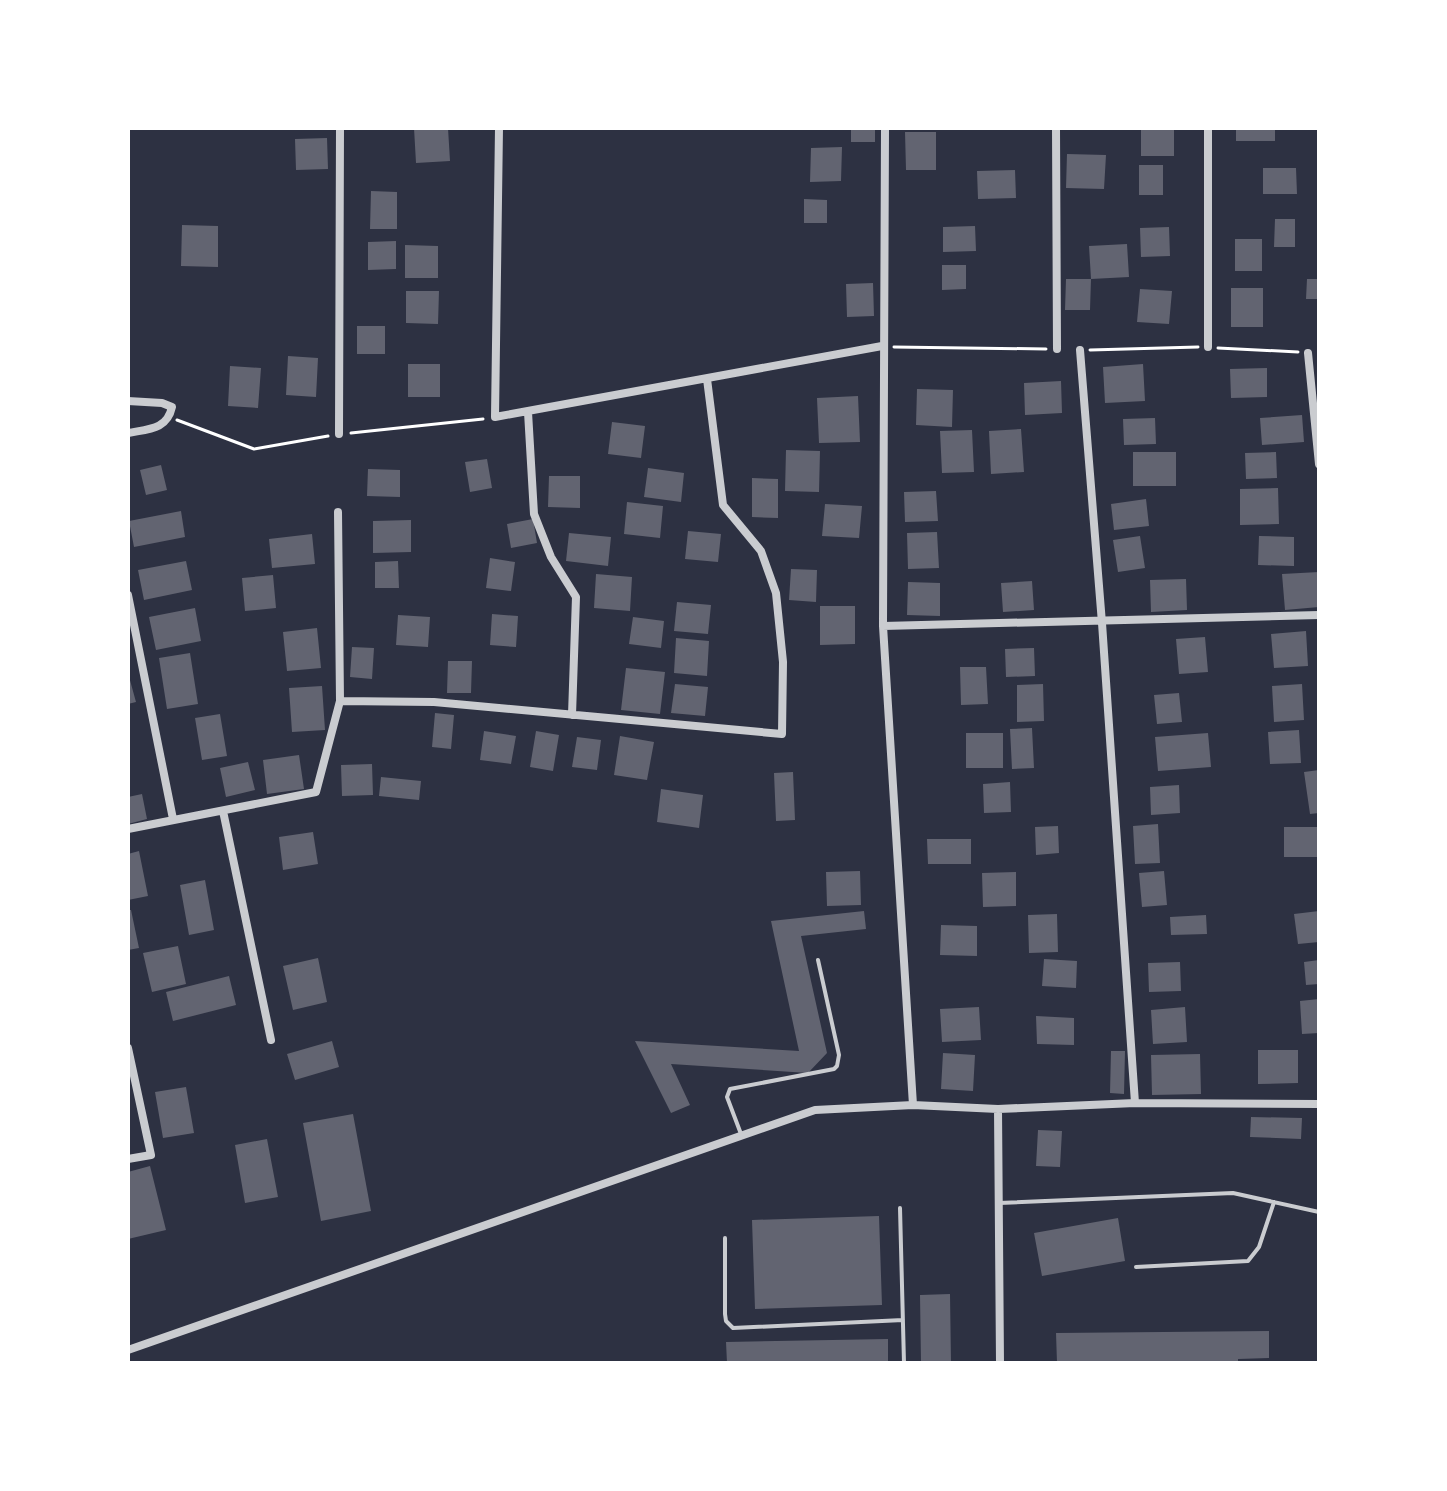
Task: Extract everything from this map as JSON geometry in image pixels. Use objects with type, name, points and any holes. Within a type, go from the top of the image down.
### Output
[{"type":"street","points":[[339,434],[340,128]]},
{"type":"street","points":[[499,128],[495,417],[882,346]]},
{"type":"street","points":[[885,128],[883,626],[913,1105]]},
{"type":"street","points":[[1056,128],[1057,349]]},
{"type":"street","points":[[1208,128],[1208,347]]},
{"type":"street","points":[[1080,350],[1135,1103]]},
{"type":"street","points":[[1308,353],[1319,464]]},
{"type":"street","points":[[340,701],[434,702],[782,734],[783,662],[776,593],[761,551],[723,505],[707,379]]},
{"type":"street","points":[[128,401],[162,403],[172,407],[170,417],[161,427],[128,433]]},
{"type":"street","points":[[528,412],[534,514],[551,557],[576,597],[572,715]]},
{"type":"street","points":[[128,829],[316,792],[340,701],[338,512]]},
{"type":"street","points":[[128,595],[173,819]]},
{"type":"street","points":[[883,626],[1102,623],[1319,615]]},
{"type":"street","points":[[223,811],[271,1040]]},
{"type":"street","points":[[128,1048],[151,1155],[128,1159]]},
{"type":"street","points":[[128,1350],[815,1110],[913,1105],[998,1109],[1135,1103],[1319,1104]]},
{"type":"street","points":[[998,1109],[1000,1363]]},
{"type":"lane","points":[[742,1136],[727,1097],[730,1089],[837,1066],[839,1055],[818,960]]},
{"type":"lane","points":[[999,1203],[1220,1192],[1247,1194],[1319,1212]]},
{"type":"lane","points":[[1136,1267],[1248,1261],[1259,1247],[1274,1202]]},
{"type":"lane","points":[[900,1208],[904,1363]]},
{"type":"lane","points":[[725,1238],[725,1314],[726,1321],[733,1328],[903,1320]]},
{"type":"path","points":[[882,346],[1057,349]]},
{"type":"path","points":[[1080,350],[1208,347],[1308,353]]},
{"type":"building","points":[[414,128],[448,128],[450,161],[416,163]]},
{"type":"building","points":[[851,128],[875,128],[875,142],[851,142]]},
{"type":"building","points":[[1141,128],[1174,128],[1174,156],[1141,156]]},
{"type":"building","points":[[1236,128],[1275,128],[1275,141],[1236,141]]},
{"type":"building","points":[[905,132],[936,132],[936,170],[906,170]]},
{"type":"building","points":[[327,138],[328,169],[296,170],[295,139]]},
{"type":"building","points":[[842,147],[841,181],[810,182],[811,148]]},
{"type":"building","points":[[1067,154],[1106,155],[1104,189],[1066,188]]},
{"type":"building","points":[[1139,165],[1163,165],[1163,195],[1139,195]]},
{"type":"building","points":[[1263,168],[1296,168],[1297,194],[1263,194]]},
{"type":"building","points":[[1015,170],[1016,198],[978,199],[977,171]]},
{"type":"building","points":[[371,191],[397,192],[397,229],[370,229]]},
{"type":"building","points":[[804,199],[827,200],[827,223],[804,223]]},
{"type":"building","points":[[1275,219],[1295,219],[1295,247],[1274,247]]},
{"type":"building","points":[[182,225],[218,226],[218,267],[181,266]]},
{"type":"building","points":[[975,226],[976,251],[943,252],[943,227]]},
{"type":"building","points":[[1169,227],[1170,256],[1141,257],[1140,228]]},
{"type":"building","points":[[1235,239],[1262,239],[1262,271],[1235,271]]},
{"type":"building","points":[[396,241],[396,269],[368,270],[368,242]]},
{"type":"building","points":[[1127,244],[1129,277],[1091,279],[1089,246]]},
{"type":"building","points":[[405,245],[438,246],[438,278],[405,278]]},
{"type":"building","points":[[942,265],[966,265],[966,289],[942,290]]},
{"type":"building","points":[[1066,279],[1091,279],[1090,310],[1065,310]]},
{"type":"building","points":[[1307,279],[1319,279],[1319,299],[1306,299]]},
{"type":"building","points":[[873,283],[874,316],[847,317],[846,284]]},
{"type":"building","points":[[1231,288],[1263,288],[1263,327],[1231,327]]},
{"type":"building","points":[[1140,289],[1172,291],[1169,324],[1137,322]]},
{"type":"building","points":[[406,291],[439,291],[438,324],[406,323]]},
{"type":"building","points":[[357,326],[385,326],[385,354],[357,354]]},
{"type":"building","points":[[288,356],[318,358],[316,397],[286,395]]},
{"type":"building","points":[[408,364],[440,364],[440,397],[408,397]]},
{"type":"building","points":[[1143,364],[1145,401],[1105,403],[1103,367]]},
{"type":"building","points":[[230,366],[261,368],[258,408],[228,406]]},
{"type":"building","points":[[1267,368],[1267,397],[1231,398],[1230,369]]},
{"type":"building","points":[[1061,381],[1062,413],[1025,415],[1024,383]]},
{"type":"building","points":[[917,389],[953,390],[952,427],[916,425]]},
{"type":"building","points":[[858,396],[860,442],[819,443],[817,398]]},
{"type":"building","points":[[1302,415],[1304,442],[1262,445],[1260,418]]},
{"type":"building","points":[[1155,418],[1156,444],[1124,445],[1123,419]]},
{"type":"building","points":[[612,422],[645,426],[641,458],[608,454]]},
{"type":"building","points":[[1021,429],[1024,472],[991,474],[989,431]]},
{"type":"building","points":[[972,430],[974,472],[942,473],[940,431]]},
{"type":"building","points":[[786,450],[820,451],[819,492],[785,491]]},
{"type":"building","points":[[1133,452],[1176,452],[1176,486],[1133,486]]},
{"type":"building","points":[[1276,452],[1277,478],[1246,479],[1245,453]]},
{"type":"building","points":[[487,459],[492,488],[470,492],[465,462]]},
{"type":"building","points":[[161,465],[167,490],[146,495],[140,470]]},
{"type":"building","points":[[648,468],[684,473],[681,502],[644,497]]},
{"type":"building","points":[[368,469],[400,470],[400,497],[367,496]]},
{"type":"building","points":[[549,476],[580,476],[580,508],[548,507]]},
{"type":"building","points":[[752,478],[778,479],[778,518],[752,517]]},
{"type":"building","points":[[1278,488],[1279,524],[1240,525],[1240,489]]},
{"type":"building","points":[[936,491],[938,521],[905,522],[904,492]]},
{"type":"building","points":[[1146,499],[1149,526],[1114,530],[1111,504]]},
{"type":"building","points":[[627,502],[663,506],[660,538],[624,534]]},
{"type":"building","points":[[825,504],[862,506],[859,538],[822,536]]},
{"type":"building","points":[[181,511],[185,537],[134,547],[129,521]]},
{"type":"building","points":[[533,519],[537,543],[511,548],[507,524]]},
{"type":"building","points":[[411,520],[411,552],[373,553],[373,521]]},
{"type":"building","points":[[688,531],[721,534],[718,562],[685,559]]},
{"type":"building","points":[[937,532],[939,568],[908,569],[907,533]]},
{"type":"building","points":[[569,533],[611,537],[608,566],[566,561]]},
{"type":"building","points":[[312,534],[315,564],[272,568],[269,539]]},
{"type":"building","points":[[1140,536],[1145,568],[1118,572],[1113,540]]},
{"type":"building","points":[[1259,536],[1294,537],[1294,566],[1258,565]]},
{"type":"building","points":[[490,558],[515,562],[511,591],[486,588]]},
{"type":"building","points":[[186,561],[192,590],[144,600],[138,570]]},
{"type":"building","points":[[398,561],[399,588],[375,588],[375,562]]},
{"type":"building","points":[[791,569],[817,570],[816,602],[789,600]]},
{"type":"building","points":[[1319,572],[1319,607],[1285,610],[1282,574]]},
{"type":"building","points":[[596,574],[632,577],[630,611],[594,608]]},
{"type":"building","points":[[273,575],[276,608],[245,611],[242,578]]},
{"type":"building","points":[[1186,579],[1187,610],[1151,612],[1150,580]]},
{"type":"building","points":[[1032,581],[1034,610],[1003,612],[1001,583]]},
{"type":"building","points":[[908,582],[940,583],[940,616],[907,615]]},
{"type":"building","points":[[677,602],[711,605],[708,634],[674,631]]},
{"type":"building","points":[[820,606],[855,606],[855,644],[820,645]]},
{"type":"building","points":[[195,608],[201,641],[156,650],[149,617]]},
{"type":"building","points":[[492,614],[518,616],[516,647],[490,645]]},
{"type":"building","points":[[398,615],[430,617],[428,647],[396,645]]},
{"type":"building","points":[[633,617],[664,621],[661,648],[629,644]]},
{"type":"building","points":[[317,628],[321,668],[287,671],[283,632]]},
{"type":"building","points":[[1306,631],[1308,666],[1274,668],[1271,634]]},
{"type":"building","points":[[1205,637],[1208,672],[1179,674],[1176,639]]},
{"type":"building","points":[[676,638],[709,641],[707,676],[674,673]]},
{"type":"building","points":[[352,647],[374,648],[372,679],[350,677]]},
{"type":"building","points":[[1034,648],[1035,676],[1006,677],[1005,649]]},
{"type":"building","points":[[190,653],[198,704],[167,709],[159,658]]},
{"type":"building","points":[[448,661],[472,661],[471,693],[447,693]]},
{"type":"building","points":[[960,667],[986,667],[988,704],[961,705]]},
{"type":"building","points":[[626,668],[665,672],[660,714],[621,710]]},
{"type":"building","points":[[128,673],[136,702],[128,704]]},
{"type":"building","points":[[675,684],[708,687],[705,716],[671,713]]},
{"type":"building","points":[[1043,684],[1044,721],[1017,722],[1017,685]]},
{"type":"building","points":[[1302,684],[1304,720],[1274,722],[1272,686]]},
{"type":"building","points":[[322,686],[325,730],[292,732],[289,688]]},
{"type":"building","points":[[1179,693],[1182,722],[1157,724],[1154,695]]},
{"type":"building","points":[[435,713],[454,715],[451,749],[432,747]]},
{"type":"building","points":[[220,714],[227,756],[202,760],[195,718]]},
{"type":"building","points":[[1032,728],[1034,768],[1012,769],[1010,729]]},
{"type":"building","points":[[1299,730],[1301,763],[1270,764],[1268,732]]},
{"type":"building","points":[[484,731],[516,736],[511,764],[480,760]]},
{"type":"building","points":[[536,731],[559,735],[553,771],[530,767]]},
{"type":"building","points":[[966,733],[1003,733],[1003,768],[966,768]]},
{"type":"building","points":[[1208,733],[1211,767],[1158,771],[1155,737]]},
{"type":"building","points":[[620,736],[654,742],[647,780],[614,775]]},
{"type":"building","points":[[577,737],[601,740],[597,770],[572,767]]},
{"type":"building","points":[[299,755],[304,789],[267,794],[263,760]]},
{"type":"building","points":[[248,762],[255,790],[226,797],[220,768]]},
{"type":"building","points":[[372,764],[373,795],[342,796],[341,765]]},
{"type":"building","points":[[1319,770],[1319,813],[1310,814],[1304,772]]},
{"type":"building","points":[[793,772],[795,820],[776,821],[774,773]]},
{"type":"building","points":[[381,777],[421,781],[419,800],[379,796]]},
{"type":"building","points":[[1010,782],[1011,812],[984,813],[983,784]]},
{"type":"building","points":[[1179,785],[1180,813],[1151,815],[1150,787]]},
{"type":"building","points":[[661,789],[703,795],[699,828],[657,822]]},
{"type":"building","points":[[142,794],[147,819],[128,824],[128,797]]},
{"type":"building","points":[[1158,824],[1160,863],[1135,864],[1133,826]]},
{"type":"building","points":[[1058,826],[1059,853],[1036,855],[1035,827]]},
{"type":"building","points":[[1284,827],[1319,827],[1319,857],[1284,857]]},
{"type":"building","points":[[313,832],[318,864],[283,870],[279,837]]},
{"type":"building","points":[[927,839],[971,839],[971,864],[928,864]]},
{"type":"building","points":[[139,851],[148,896],[128,900],[128,854]]},
{"type":"building","points":[[860,871],[861,905],[827,906],[826,872]]},
{"type":"building","points":[[1164,871],[1167,905],[1142,907],[1139,873]]},
{"type":"building","points":[[1016,872],[1016,906],[983,907],[982,873]]},
{"type":"building","points":[[205,880],[214,930],[189,935],[180,885]]},
{"type":"building","points":[[128,910],[131,910],[139,948],[128,950]]},
{"type":"building","points":[[864,911],[866,929],[801,936],[827,1053],[808,1073],[671,1064],[690,1105],[671,1113],[635,1041],[799,1051],[771,921]]},
{"type":"building","points":[[1319,911],[1319,942],[1298,944],[1294,914]]},
{"type":"building","points":[[1057,914],[1058,952],[1029,953],[1028,915]]},
{"type":"building","points":[[1206,915],[1207,934],[1171,935],[1170,917]]},
{"type":"building","points":[[941,925],[977,926],[977,956],[940,955]]},
{"type":"building","points":[[178,946],[186,984],[152,992],[143,953]]},
{"type":"building","points":[[318,958],[327,1002],[293,1010],[283,966]]},
{"type":"building","points":[[1044,959],[1077,961],[1076,988],[1042,986]]},
{"type":"building","points":[[1319,960],[1319,984],[1306,985],[1304,962]]},
{"type":"building","points":[[1180,962],[1181,991],[1149,992],[1148,963]]},
{"type":"building","points":[[229,976],[236,1005],[173,1021],[166,992]]},
{"type":"building","points":[[1319,999],[1319,1033],[1302,1034],[1300,1001]]},
{"type":"building","points":[[979,1007],[981,1040],[942,1042],[940,1009]]},
{"type":"building","points":[[1185,1007],[1187,1042],[1153,1044],[1151,1010]]},
{"type":"building","points":[[1036,1016],[1074,1018],[1074,1045],[1037,1044]]},
{"type":"building","points":[[332,1041],[339,1067],[295,1080],[287,1054]]},
{"type":"building","points":[[1258,1050],[1298,1050],[1298,1083],[1258,1084]]},
{"type":"building","points":[[1111,1051],[1125,1051],[1124,1094],[1110,1093]]},
{"type":"building","points":[[943,1053],[975,1055],[973,1091],[941,1089]]},
{"type":"building","points":[[1200,1054],[1201,1094],[1152,1095],[1151,1055]]},
{"type":"building","points":[[186,1087],[194,1133],[163,1138],[155,1092]]},
{"type":"building","points":[[353,1114],[371,1211],[321,1221],[303,1123]]},
{"type":"building","points":[[1251,1117],[1302,1118],[1301,1139],[1250,1137]]},
{"type":"building","points":[[1038,1130],[1062,1131],[1060,1167],[1036,1166]]},
{"type":"building","points":[[267,1139],[278,1197],[245,1203],[235,1145]]},
{"type":"building","points":[[150,1166],[166,1230],[128,1239],[128,1172]]},
{"type":"building","points":[[879,1216],[882,1305],[755,1309],[752,1220]]},
{"type":"building","points":[[1118,1218],[1125,1261],[1042,1276],[1034,1233]]},
{"type":"building","points":[[950,1294],[951,1363],[921,1363],[920,1295]]},
{"type":"building","points":[[1269,1331],[1269,1358],[1238,1359],[1238,1363],[1057,1363],[1056,1333]]},
{"type":"building","points":[[888,1339],[888,1363],[727,1363],[726,1342]]}]
